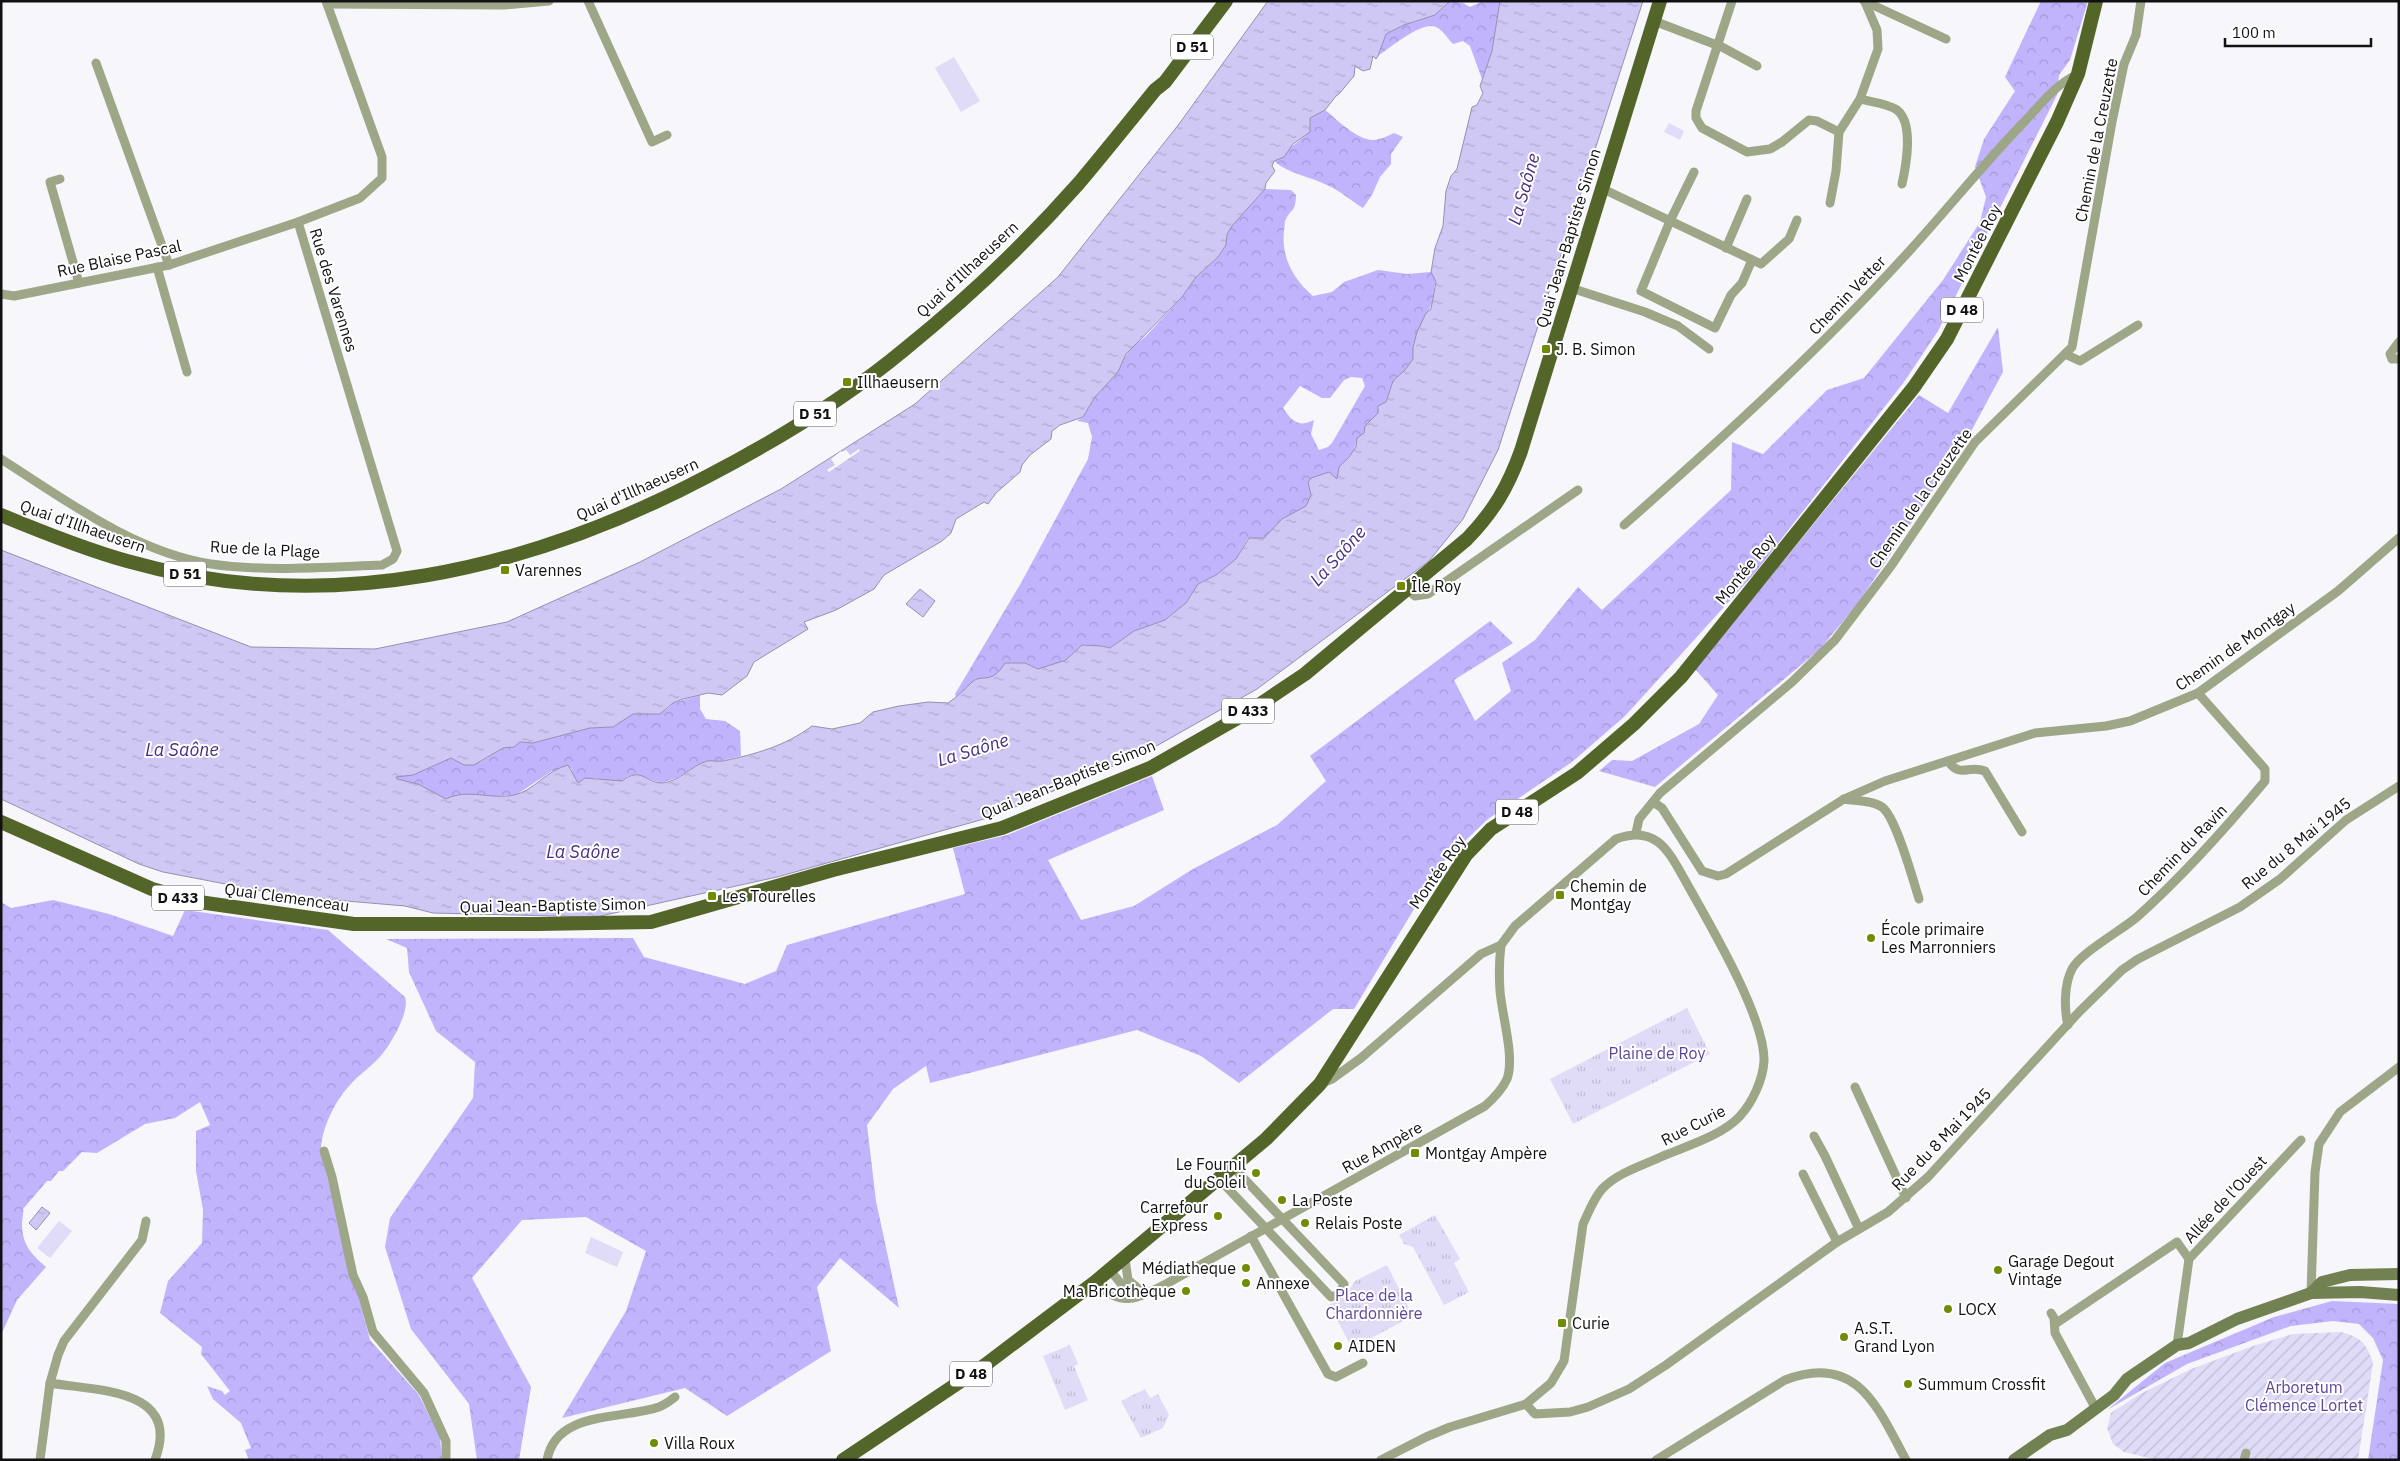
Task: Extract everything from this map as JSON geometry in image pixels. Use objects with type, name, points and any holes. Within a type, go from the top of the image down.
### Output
[{"type":"main road","name":"Quai d'Illhaeusern","points":[[1155,90],[1162,76],[1215,1]]},
{"type":"main road","name":"Quai d'Illhaeusern","points":[[1,515],[62,540],[127,561],[233,581],[308,585],[399,580],[442,574],[501,560],[548,546],[608,524],[669,497],[756,451],[810,418],[879,370],[967,296],[1078,183],[1155,90],[1165,82],[1226,1]]},
{"type":"main road","name":"Quai Jean-Baptiste Simon","points":[[405,925],[652,922],[833,870],[1002,828],[1150,768],[1250,711],[1305,674],[1468,539],[1487,518],[1501,498],[1522,451],[1601,188],[1660,1]]},
{"type":"main road","name":"Montée Roy","points":[[1320,1084],[1466,855],[1491,829],[1577,773],[1634,724],[1680,677],[1914,387],[1947,339],[2057,122],[2078,74],[2096,1]]},
{"type":"main road","name":"Quai Clemenceau","points":[[1,822],[152,889],[181,899],[354,924],[405,925]]},
{"type":"main road","name":"D 48","points":[[843,1460],[985,1366],[1095,1282],[1266,1139],[1320,1084]]},
{"type":"street","points":[[326,3],[504,5],[549,1]]},
{"type":"street","points":[[588,1],[652,142],[667,135]]},
{"type":"street","points":[[1732,1],[1696,111],[1696,118],[1702,128],[1709,134],[1747,152],[1770,149],[1782,142],[1809,120],[1817,121],[1839,132]]},
{"type":"street","name":"Chemin de la Creuzette","points":[[1636,833],[1639,820],[1660,793],[1792,682],[1835,640],[1891,566],[1975,442],[2072,347],[2112,122],[2124,64],[2136,36],[2141,1]]},
{"type":"street","points":[[1864,2],[1946,39]]},
{"type":"street","points":[[1830,203],[1836,172],[1839,132],[1860,99],[1878,49],[1877,30],[1864,2]]},
{"type":"street","name":"Rue des Varennes","points":[[326,3],[382,158],[382,178],[360,198],[298,222],[397,551]]},
{"type":"street","points":[[1654,21],[1717,45],[1757,66]]},
{"type":"street","points":[[96,63],[169,265]]},
{"type":"street","name":"Chemin Vetter","points":[[1624,525],[1746,417],[1819,346],[1903,259],[2006,140],[2064,80],[2078,74]]},
{"type":"street","points":[[1860,99],[1891,107],[1901,115],[1905,122],[1906,165],[1902,184]]},
{"type":"street","points":[[1694,172],[1670,221],[1641,291],[1715,328],[1731,295],[1742,283],[1752,260]]},
{"type":"street","points":[[60,179],[50,182],[79,283]]},
{"type":"street","points":[[1601,188],[1761,264],[1788,240],[1797,220]]},
{"type":"street","points":[[1726,248],[1748,199]]},
{"type":"street","name":"Rue Blaise Pascal","points":[[1,294],[14,296],[169,265],[298,222]]},
{"type":"street","points":[[157,267],[187,372]]},
{"type":"street","points":[[1571,288],[1645,312],[1678,326],[1709,349]]},
{"type":"street","points":[[2065,354],[2080,361],[2138,325]]},
{"type":"street","points":[[2399,342],[2390,354],[2392,359],[2399,359]]},
{"type":"street","name":"Rue de la Plage","points":[[1,459],[131,538],[211,564],[299,569],[382,565],[393,559],[397,551]]},
{"type":"street","points":[[1407,590],[1415,596],[1428,594],[1578,490]]},
{"type":"street","name":"Chemin de Montgay","points":[[1653,802],[1662,808],[1702,871],[1718,876],[1726,874],[1844,799],[1885,781],[2035,733],[2106,726],[2130,721],[2198,693],[2338,592],[2399,538]]},
{"type":"street","name":"Chemin du Ravin","points":[[2068,1025],[2065,1013],[2072,968],[2135,918],[2195,861],[2265,781],[2265,769],[2198,693]]},
{"type":"street","points":[[1948,761],[1954,769],[1960,771],[1978,768],[1985,771],[2022,832]]},
{"type":"street","name":"Rue du 8 Mai 1945","points":[[1526,1404],[1534,1414],[1570,1412],[1588,1407],[1629,1389],[1666,1365],[1774,1285],[1906,1198],[1928,1178],[2068,1025],[2122,970],[2138,959],[2240,907],[2280,879],[2346,820],[2399,786]]},
{"type":"street","points":[[1844,799],[1881,806],[1888,813],[1919,899]]},
{"type":"street","points":[[1320,1084],[1332,1079],[1361,1058],[1481,954],[1501,945],[1515,926],[1616,838],[1636,833]]},
{"type":"street","name":"Rue Curie","points":[[1526,1404],[1551,1383],[1564,1362],[1584,1224],[1603,1188],[1626,1172],[1710,1136],[1739,1118],[1752,1101],[1764,1062],[1755,1019],[1715,933],[1668,850],[1654,839],[1636,833]]},
{"type":"street","name":"Rue Ampère","points":[[1095,1282],[1111,1296],[1122,1300],[1132,1300],[1145,1294],[1472,1114],[1498,1094],[1507,1079],[1510,1061],[1500,991],[1499,963],[1501,945]]},
{"type":"street","points":[[2310,1293],[2315,1172],[2319,1144],[2340,1112],[2399,1067]]},
{"type":"street","points":[[1855,1087],[1906,1198]]},
{"type":"street","points":[[1814,1136],[1826,1156],[1859,1229]]},
{"type":"street","name":"Allée de l'Ouest","points":[[2177,1345],[2189,1259],[2300,1140]]},
{"type":"street","points":[[324,1151],[353,1275],[363,1297],[373,1332],[424,1394],[446,1441],[446,1460]]},
{"type":"street","points":[[1219,1179],[1331,1297],[1340,1294],[1344,1284],[1233,1167]]},
{"type":"street","points":[[1804,1174],[1837,1242]]},
{"type":"street","points":[[40,1460],[50,1383],[64,1341],[142,1240],[146,1221]]},
{"type":"street","points":[[1251,1236],[1328,1374],[1336,1377],[1363,1362]]},
{"type":"street","points":[[2055,1324],[2177,1242],[2189,1259]]},
{"type":"street","points":[[1124,1258],[1128,1280],[1145,1294]]},
{"type":"street","points":[[1110,1270],[1126,1290],[1145,1294]]},
{"type":"street","points":[[2014,1460],[2050,1435],[2067,1430],[2114,1394],[2121,1384],[2177,1345],[2189,1343],[2237,1319],[2310,1293],[2322,1282],[2350,1275],[2399,1274]]},
{"type":"street","points":[[2327,1294],[2338,1278]]},
{"type":"street","points":[[2310,1293],[2360,1292],[2399,1295]]},
{"type":"street","points":[[2051,1312],[2055,1324],[2055,1333],[2096,1409]]},
{"type":"street","points":[[1656,1460],[1785,1380],[1799,1375],[1815,1373],[1835,1375],[1848,1380],[1870,1396],[1906,1460]]},
{"type":"street","points":[[50,1383],[134,1397],[146,1405],[159,1423],[161,1434],[155,1460]]},
{"type":"street","points":[[547,1460],[554,1439],[572,1425],[659,1407],[675,1398]]},
{"type":"street","points":[[1381,1460],[1434,1434],[1526,1404]]},
{"type":"green space","points":[[1450,1],[1463,3],[1470,7],[1483,1],[1500,1],[1492,51],[1482,79],[1470,46],[1463,41],[1453,44],[1436,27],[1423,27],[1415,31],[1378,56],[1386,34],[1404,25],[1435,15]]},
{"type":"green space","points":[[2041,1],[2088,1],[2070,60],[2059,75],[2057,95],[1938,331],[1904,382],[1754,574],[1625,716],[1572,762],[1488,819],[1441,864],[1354,1009],[1333,1009],[1239,1083],[1201,1056],[1137,1030],[930,1083],[926,1066],[893,1089],[867,1125],[876,1201],[899,1308],[840,1258],[817,1287],[831,1351],[727,1416],[685,1388],[562,1418],[626,1311],[646,1251],[586,1217],[522,1220],[472,1278],[531,1387],[519,1460],[477,1460],[469,1404],[411,1329],[385,1247],[390,1218],[473,1098],[475,1062],[436,1031],[409,972],[407,948],[386,939],[633,938],[644,957],[745,984],[776,971],[787,945],[965,894],[953,848],[1007,835],[1152,776],[1164,810],[1048,860],[1081,920],[1134,906],[1193,869],[1277,825],[1326,781],[1310,756],[1490,621],[1513,643],[1454,680],[1475,721],[1511,691],[1502,663],[1535,640],[1578,587],[1602,610],[1731,490],[1732,442],[1763,454],[1827,390],[1864,378],[1943,280],[1980,222],[1986,197],[1975,167],[1984,139],[2015,91],[2005,77]]},
{"type":"green space","points":[[954,57],[980,101],[961,112],[935,68]]},
{"type":"green space","points":[[1325,110],[1357,135],[1365,138],[1379,139],[1394,133],[1403,137],[1391,154],[1391,164],[1380,177],[1372,195],[1363,208],[1332,187],[1286,169],[1274,161],[1310,132],[1310,118]]},
{"type":"green space","points":[[1669,123],[1684,131],[1680,140],[1664,132]]},
{"type":"green space","points":[[1265,189],[1291,190],[1296,195],[1296,201],[1285,222],[1284,250],[1294,275],[1313,296],[1332,292],[1344,282],[1378,270],[1407,274],[1431,272],[1436,277],[1432,303],[1413,347],[1413,359],[1393,381],[1386,402],[1374,419],[1367,423],[1364,433],[1356,441],[1353,451],[1342,465],[1337,479],[1329,472],[1311,478],[1311,494],[1307,506],[1283,519],[1264,538],[1248,538],[1236,559],[1216,575],[1198,584],[1186,603],[1165,620],[1134,631],[1110,648],[1082,645],[1066,660],[1053,665],[1038,669],[1025,663],[1017,664],[988,679],[977,680],[956,697],[955,694],[1021,583],[1088,459],[1092,437],[1088,423],[1077,421],[1083,417],[1095,397],[1118,372],[1121,363],[1132,347],[1146,336],[1182,297],[1196,277],[1218,257],[1226,245],[1227,234],[1231,226]],"holes":[[[1351,377],[1362,378],[1365,386],[1328,447],[1319,450],[1311,434],[1314,420],[1304,423],[1296,422],[1283,408],[1300,386],[1322,398],[1330,398],[1344,380]]]},
{"type":"green space","points":[[1998,327],[2003,372],[1968,437],[1859,602],[1820,649],[1655,787],[1599,771],[1612,760],[1632,761],[1699,724],[1718,695],[1695,669],[1919,395],[1948,413]]},
{"type":"green space","points":[[700,695],[700,709],[706,719],[725,721],[740,731],[741,756],[721,761],[706,761],[676,778],[661,783],[638,775],[628,776],[622,781],[607,781],[595,778],[578,783],[574,780],[571,768],[552,771],[516,795],[446,799],[418,784],[397,779],[396,776],[413,775],[451,758],[464,765],[482,761],[503,748],[514,747],[520,742],[533,743],[590,728],[613,727],[633,714],[656,714],[667,709],[673,703]]},
{"type":"green space","points":[[53,900],[109,914],[173,936],[185,910],[328,930],[405,997],[406,1003],[403,1018],[391,1042],[379,1058],[344,1092],[329,1117],[321,1144],[321,1153],[370,1340],[419,1395],[440,1437],[442,1460],[249,1460],[245,1450],[251,1448],[241,1423],[213,1399],[207,1386],[222,1391],[225,1395],[230,1391],[201,1354],[202,1347],[160,1313],[168,1281],[202,1243],[203,1210],[196,1171],[196,1131],[210,1125],[200,1102],[175,1118],[145,1124],[97,1153],[82,1152],[63,1171],[59,1171],[51,1181],[47,1181],[23,1209],[22,1231],[26,1243],[36,1258],[46,1267],[17,1300],[1,1335],[1,902],[11,908]]},
{"type":"green space","name":"Plaine de Roy","points":[[1687,1008],[1710,1054],[1573,1124],[1550,1079]]},
{"type":"green space","points":[[1435,1215],[1460,1259],[1454,1263],[1469,1292],[1444,1305],[1413,1247],[1404,1244],[1399,1235]]},
{"type":"green space","points":[[59,1221],[72,1231],[50,1258],[37,1248]]},
{"type":"green space","points":[[591,1237],[623,1252],[617,1267],[585,1253]]},
{"type":"green space","name":"Place de la Chardonnière","points":[[1387,1265],[1413,1316],[1352,1348],[1329,1305],[1344,1297],[1355,1281]]},
{"type":"green space","points":[[2332,1301],[2399,1304],[2399,1460],[2368,1460],[2383,1360],[2373,1338],[2359,1324],[2333,1321],[2291,1326],[2187,1364],[2107,1410],[2165,1363],[2274,1317]]},
{"type":"green space","name":"Arboretum Clémence Lortet","points":[[2341,1332],[2354,1336],[2362,1342],[2366,1346],[2373,1363],[2358,1460],[2160,1460],[2124,1452],[2113,1444],[2107,1428],[2111,1413],[2140,1394],[2191,1369],[2253,1346],[2293,1334]]},
{"type":"green space","points":[[1070,1345],[1078,1364],[1074,1366],[1088,1400],[1065,1410],[1043,1356]]},
{"type":"green space","points":[[1145,1389],[1150,1398],[1158,1394],[1169,1415],[1163,1428],[1141,1438],[1121,1401]]},
{"type":"water","name":"La Saône","points":[[1268,1],[1450,1],[1435,15],[1404,25],[1386,34],[1378,56],[1376,59],[1373,56],[1370,69],[1363,71],[1355,66],[1354,76],[1339,94],[1325,110],[1310,118],[1310,132],[1293,144],[1284,157],[1274,161],[1272,166],[1275,171],[1266,183],[1265,189],[1232,226],[1227,234],[1226,245],[1218,257],[1196,277],[1182,297],[1126,354],[1118,372],[1095,397],[1083,417],[1060,425],[1052,431],[1051,439],[1030,455],[1022,465],[1020,472],[996,493],[988,504],[984,502],[956,519],[951,533],[942,541],[884,575],[874,589],[836,610],[804,622],[808,629],[754,662],[747,676],[722,695],[708,693],[683,699],[673,703],[660,714],[633,714],[613,727],[590,728],[533,743],[520,742],[514,747],[503,748],[474,765],[464,765],[451,758],[413,775],[396,777],[397,779],[418,784],[446,799],[462,794],[514,795],[527,790],[553,771],[568,765],[578,783],[585,778],[622,781],[634,775],[643,776],[656,782],[668,782],[680,777],[701,763],[723,761],[770,748],[791,739],[812,726],[832,729],[860,723],[873,712],[899,706],[928,702],[948,703],[972,682],[979,678],[991,677],[1005,663],[1025,663],[1038,669],[1066,660],[1082,645],[1110,648],[1134,631],[1165,620],[1186,603],[1198,584],[1216,575],[1236,559],[1249,538],[1264,538],[1282,519],[1306,506],[1311,495],[1308,482],[1311,478],[1329,472],[1337,479],[1339,467],[1356,447],[1357,438],[1364,433],[1365,426],[1378,413],[1378,406],[1386,402],[1393,381],[1413,359],[1413,347],[1417,332],[1426,313],[1431,309],[1436,282],[1431,272],[1435,248],[1443,226],[1446,191],[1451,176],[1457,169],[1472,107],[1477,105],[1483,93],[1480,86],[1492,51],[1500,1],[1643,1],[1498,450],[1463,519],[1429,561],[1257,689],[1144,753],[991,817],[777,877],[596,917],[433,913],[405,906],[288,896],[163,872],[139,864],[1,799],[1,550],[251,647],[375,649],[507,622],[640,562],[781,489],[915,404],[1058,277],[1179,124]]},
{"type":"water","points":[[920,589],[935,601],[923,617],[906,604]]},
{"type":"water","points":[[42,1207],[50,1213],[36,1230],[29,1223]]},
{"type":"pier","points":[[859,449],[860,451],[829,472],[827,470],[835,465],[831,459],[841,451],[846,450],[850,455]]},
{"type":"place","name":"J. B. Simon","points":[[1546,349]]},
{"type":"place","name":"Illhaeusern","points":[[847,382]]},
{"type":"place","name":"Varennes","points":[[505,570]]},
{"type":"place","name":"Île Roy","points":[[1401,586]]},
{"type":"place","name":"Chemin de Montgay","points":[[1560,895]]},
{"type":"place","name":"Les Tourelles","points":[[712,896]]},
{"type":"place","name":"École primaire Les Marronniers","points":[[1871,938]]},
{"type":"place","name":"Montgay Ampère","points":[[1415,1153]]},
{"type":"place","name":"Le Fournil du Soleil","points":[[1256,1173]]},
{"type":"place","name":"La Poste","points":[[1282,1200]]},
{"type":"place","name":"Carrefour Express","points":[[1218,1216]]},
{"type":"place","name":"Relais Poste","points":[[1305,1223]]},
{"type":"place","name":"Médiatheque","points":[[1246,1268]]},
{"type":"place","name":"Garage Degout Vintage","points":[[1998,1270]]},
{"type":"place","name":"Annexe","points":[[1246,1283]]},
{"type":"place","name":"Ma Bricothèque","points":[[1186,1291]]},
{"type":"place","name":"LOCX","points":[[1948,1309]]},
{"type":"place","name":"Curie","points":[[1562,1323]]},
{"type":"place","name":"A.S.T. Grand Lyon","points":[[1844,1337]]},
{"type":"place","name":"AIDEN","points":[[1338,1346]]},
{"type":"place","name":"Summum Crossfit","points":[[1908,1384]]},
{"type":"place","name":"Villa Roux","points":[[654,1443]]}]
